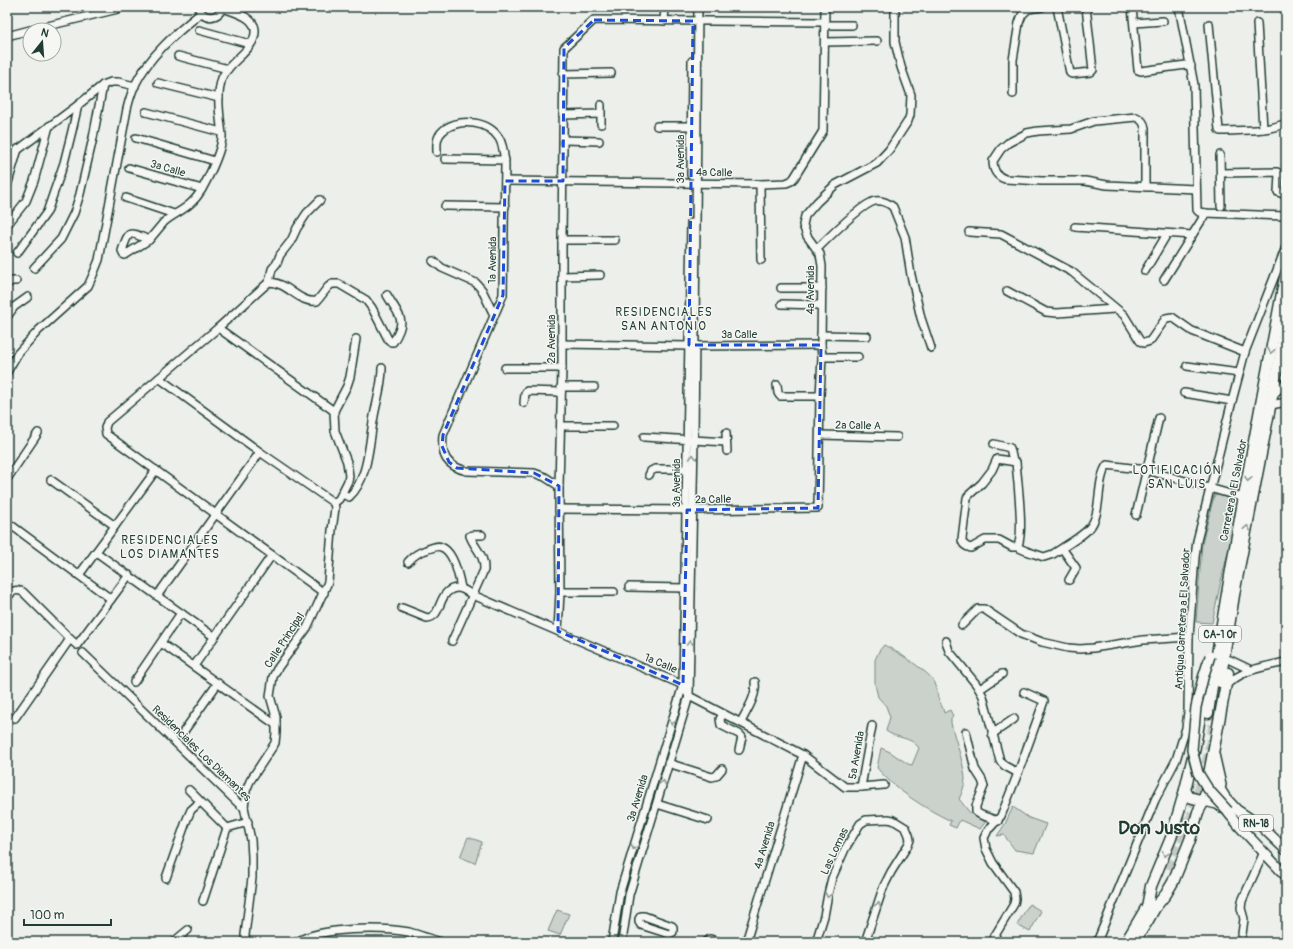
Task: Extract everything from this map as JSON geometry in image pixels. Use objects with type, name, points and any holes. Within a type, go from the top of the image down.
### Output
[{"type":"highway","name":"Carretera a El Salvador","points":[[1283,270],[1267,406],[1236,566],[1212,714],[1235,589],[1236,566],[1234,554],[1244,498],[1267,406],[1273,395],[1286,324]]},
{"type":"highway","points":[[1119,942],[1127,931],[1151,886],[1171,838],[1191,767],[1201,717],[1216,616],[1234,554]]},
{"type":"highway","points":[[1142,938],[1181,865],[1198,812],[1204,801],[1230,660],[1236,604],[1235,589]]},
{"type":"highway","points":[[1191,767],[1202,767],[1210,773]]},
{"type":"highway","points":[[1185,790],[1189,797],[1204,801]]},
{"type":"highway","points":[[1134,942],[1170,869]]},
{"type":"highway","points":[[1150,909],[1151,886]]},
{"type":"highway","points":[[1150,909],[1166,894]]},
{"type":"highway","points":[[1127,931],[1144,920]]},
{"type":"highway","points":[[1142,938],[1144,920]]},
{"type":"highway","points":[[1126,942],[1144,920]]},
{"type":"main road","points":[[1210,656],[1196,707],[1192,750],[1198,773],[1208,789],[1241,828]]},
{"type":"main road","points":[[1214,753],[1225,797]]},
{"type":"main road","name":"RN-18","points":[[1210,773],[1225,797],[1241,814],[1260,825],[1286,850]]},
{"type":"main road","name":"RN-18","points":[[1204,801],[1222,807],[1286,876]]},
{"type":"main road","points":[[1249,837],[1261,844],[1286,869]]},
{"type":"street","points":[[62,22],[118,9],[120,7]]},
{"type":"street","points":[[665,7],[664,21],[697,16],[852,25]]},
{"type":"street","points":[[825,7],[825,42],[877,41]]},
{"type":"street","name":"4a Avenida","points":[[818,508],[822,358],[822,260],[817,249],[807,236],[804,225],[805,216],[835,185],[877,163],[889,150],[908,121],[910,115],[910,95],[895,42],[895,7]]},
{"type":"street","points":[[1013,94],[1014,60],[1020,19],[1028,9],[1042,7]]},
{"type":"street","points":[[1057,7],[1070,73],[1072,74],[1091,72],[1093,70],[1086,7]]},
{"type":"street","points":[[1132,7],[1139,70],[1186,65],[1191,66]]},
{"type":"street","points":[[1179,7],[1194,85],[1197,210],[1199,212],[1206,213],[1286,216]]},
{"type":"street","points":[[7,372],[18,353],[40,330],[88,286],[98,260],[127,109],[135,86],[147,65],[199,10],[205,16],[210,17],[216,16],[223,8],[246,18],[251,22],[255,27],[255,38],[223,77],[219,89],[219,117],[222,138],[215,161],[202,189],[192,203],[174,214],[160,226],[149,240]]},
{"type":"street","name":"3a Avenida","points":[[694,182],[691,126],[697,16]]},
{"type":"street","name":"3a Avenida","points":[[612,942],[620,892],[687,668],[697,16]]},
{"type":"street","name":"2a Avenida","points":[[558,631],[560,592],[559,486],[562,368],[564,48],[594,20],[664,21]]},
{"type":"street","points":[[1134,23],[1163,21]]},
{"type":"street","points":[[1257,23],[1263,129]]},
{"type":"street","points":[[1209,24],[1219,130],[1263,129],[1278,127],[1286,123]]},
{"type":"street","points":[[199,30],[250,44]]},
{"type":"street","points":[[7,36],[22,32]]},
{"type":"street","name":"4a Calle","points":[[505,181],[694,182],[760,184],[786,183],[791,181],[824,131],[825,42]]},
{"type":"street","points":[[178,56],[228,70]]},
{"type":"street","points":[[563,74],[611,73]]},
{"type":"street","points":[[7,158],[78,105],[103,84],[118,82],[135,86]]},
{"type":"street","points":[[158,83],[219,98]]},
{"type":"street","points":[[34,268],[61,239],[74,213],[93,138],[103,84]]},
{"type":"street","points":[[17,253],[48,212],[64,163],[78,105]]},
{"type":"street","points":[[601,105],[601,124]]},
{"type":"street","points":[[146,112],[221,132]]},
{"type":"street","points":[[563,115],[600,114]]},
{"type":"street","points":[[1145,187],[1145,128],[1141,119],[1136,117],[1094,122],[1071,129],[1027,133],[1008,143],[1001,149],[993,161],[996,174],[1000,178],[1005,179],[1042,181],[1070,180],[1107,185],[1145,187],[1196,189]]},
{"type":"street","name":"1a Avenida","points":[[437,152],[438,136],[443,131],[456,124],[472,123],[487,128],[495,133],[501,141],[505,160],[503,295],[443,435],[442,446],[444,456],[448,462],[457,468],[467,471],[534,473],[545,477],[559,486]]},
{"type":"street","points":[[7,225],[26,200],[34,181],[49,126]]},
{"type":"street","points":[[658,126],[691,126]]},
{"type":"street","points":[[136,138],[215,161]]},
{"type":"street","points":[[564,140],[599,141]]},
{"type":"street","points":[[7,186],[18,149]]},
{"type":"street","points":[[1220,155],[1221,206]]},
{"type":"street","points":[[445,159],[505,160]]},
{"type":"street","name":"3a Calle","points":[[129,168],[202,189]]},
{"type":"street","points":[[1221,173],[1278,172],[1278,192],[1286,195]]},
{"type":"street","points":[[760,184],[761,260]]},
{"type":"street","points":[[126,198],[174,214]]},
{"type":"street","points":[[320,200],[307,213],[291,241],[280,255],[277,263],[272,269],[269,282],[218,328],[107,422],[105,428],[106,434],[324,593]]},
{"type":"street","points":[[817,249],[850,218],[871,203],[877,201],[890,204],[893,207],[905,237],[911,276],[931,348]]},
{"type":"street","points":[[445,206],[505,207]]},
{"type":"street","points":[[1164,280],[1206,213]]},
{"type":"street","points":[[1075,227],[1192,235]]},
{"type":"street","points":[[969,232],[1001,234],[1066,268],[1124,315],[1140,341],[1144,343],[1150,341],[1166,318],[1172,317],[1192,331],[1245,352]]},
{"type":"street","points":[[1146,271],[1167,234]]},
{"type":"street","points":[[562,240],[615,240]]},
{"type":"street","name":"Antigua Carretera a El Salvador","points":[[1097,942],[1155,800],[1176,760],[1186,728],[1195,553],[1245,352],[1283,270],[1286,247]]},
{"type":"street","points":[[433,262],[442,268],[476,283],[482,290],[494,315]]},
{"type":"street","points":[[562,276],[600,274]]},
{"type":"street","points":[[7,284],[12,281],[16,281]]},
{"type":"street","points":[[269,282],[277,282],[298,296],[314,302],[317,301],[332,284],[339,284],[366,300],[372,308],[388,339],[393,342],[402,322],[387,295]]},
{"type":"street","points":[[781,288],[822,288]]},
{"type":"street","points":[[1006,291],[1046,312],[1057,313],[1115,309]]},
{"type":"street","points":[[7,317],[14,307],[28,297]]},
{"type":"street","points":[[782,304],[821,305]]},
{"type":"street","points":[[218,328],[334,411]]},
{"type":"street","points":[[821,335],[867,336]]},
{"type":"street","points":[[159,378],[260,452],[334,503],[339,499],[348,481],[349,468],[335,431],[334,411],[350,377],[356,339]]},
{"type":"street","name":"3a Calle","points":[[562,344],[692,346],[821,345]]},
{"type":"street","points":[[822,358],[858,358]]},
{"type":"street","points":[[1187,366],[1239,373]]},
{"type":"street","points":[[342,494],[349,497],[356,489],[366,466],[374,416],[382,380],[382,368]]},
{"type":"street","points":[[505,368],[562,368]]},
{"type":"street","points":[[1273,395],[1286,382]]},
{"type":"street","points":[[777,385],[780,396],[820,396]]},
{"type":"street","points":[[524,403],[525,394],[527,391],[594,387]]},
{"type":"street","points":[[1184,393],[1232,401]]},
{"type":"street","points":[[1267,406],[1286,402]]},
{"type":"street","points":[[1136,515],[1159,418]]},
{"type":"street","points":[[561,426],[613,426]]},
{"type":"street","points":[[7,478],[38,433]]},
{"type":"street","points":[[726,433],[727,451]]},
{"type":"street","name":"2a Calle A","points":[[820,435],[897,437]]},
{"type":"street","points":[[644,437],[726,442]]},
{"type":"street","points":[[994,444],[1010,448],[1013,461],[1016,462],[1020,500],[1020,538],[1019,545],[1017,547]]},
{"type":"street","points":[[157,596],[260,452]]},
{"type":"street","points":[[1013,461],[997,459],[992,470],[982,483],[969,495],[966,503],[962,539],[962,543],[968,547],[971,548],[985,540],[999,540],[1012,547],[1017,547],[1044,557],[1064,548],[1091,526],[1096,515],[1103,476],[1107,465],[1147,470],[1244,498]]},
{"type":"street","points":[[649,475],[651,471],[655,469],[690,470]]},
{"type":"street","points":[[79,575],[156,470]]},
{"type":"street","points":[[51,480],[115,526]]},
{"type":"street","name":"Calle Principal","points":[[244,807],[246,791],[250,781],[275,743],[276,717],[270,696],[273,677],[277,668],[307,628],[328,582],[335,508],[334,503]]},
{"type":"street","name":"2a Calle","points":[[559,509],[690,510],[818,508]]},
{"type":"street","name":"3a Avenida","points":[[622,942],[629,895],[668,763],[690,696],[687,668],[685,588],[690,510]]},
{"type":"street","points":[[7,524],[111,599]]},
{"type":"street","points":[[452,641],[484,570],[480,552],[470,536],[482,535]]},
{"type":"street","points":[[402,608],[427,618],[431,618],[436,614],[441,600],[447,592],[460,588],[457,570],[449,553],[440,546],[427,549],[408,562]]},
{"type":"street","points":[[1064,548],[1064,551],[1076,568],[1069,580]]},
{"type":"street","points":[[96,552],[213,636]]},
{"type":"street","points":[[194,666],[213,636],[272,555]]},
{"type":"street","points":[[7,598],[12,592],[17,590],[23,592],[70,639],[78,644],[129,575]]},
{"type":"street","points":[[629,587],[685,588]]},
{"type":"street","name":"1a Calle","points":[[460,588],[472,595],[683,685],[690,696],[803,755],[845,787],[884,785]]},
{"type":"street","points":[[560,592],[614,592]]},
{"type":"street","points":[[962,625],[978,609],[981,608],[1021,634],[1042,642],[1068,648],[1093,648],[1143,640],[1190,637]]},
{"type":"street","points":[[134,682],[181,613]]},
{"type":"street","points":[[15,718],[70,639]]},
{"type":"street","points":[[946,641],[948,651],[980,690],[985,701],[992,734],[1000,761],[1005,766],[1018,772]]},
{"type":"street","points":[[162,642],[276,725]]},
{"type":"street","name":"Residenciales Los Diamantes","points":[[83,653],[240,805],[244,807],[248,822],[252,857],[252,878],[245,935],[246,942]]},
{"type":"street","points":[[1230,660],[1251,670]]},
{"type":"street","points":[[1226,685],[1240,674],[1286,662]]},
{"type":"street","points":[[980,690],[1002,674]]},
{"type":"street","points":[[741,722],[753,699],[755,682]]},
{"type":"street","points":[[184,731],[218,683]]},
{"type":"street","points":[[991,942],[1014,904],[1015,899],[1014,892],[997,869],[986,849],[984,838],[989,830],[998,821],[1044,701],[1024,692]]},
{"type":"street","points":[[723,714],[720,719],[721,725],[742,737],[739,750]]},
{"type":"street","points":[[992,734],[1014,719]]},
{"type":"street","name":"5a Avenida","points":[[861,787],[872,726]]},
{"type":"street","points":[[966,732],[975,769],[984,786],[976,806],[976,812],[998,821]]},
{"type":"street","name":"4a Avenida","points":[[746,942],[803,755]]},
{"type":"street","points":[[668,763],[712,777],[716,776],[722,769]]},
{"type":"street","points":[[189,790],[228,828]]},
{"type":"street","points":[[166,878],[191,810],[200,802]]},
{"type":"street","points":[[657,804],[708,820]]},
{"type":"street","name":"Las Lomas","points":[[816,942],[824,916],[832,878],[845,849],[860,824],[866,820],[893,820],[906,828],[910,840],[883,888],[865,942]]},
{"type":"street","points":[[228,828],[248,822]]},
{"type":"street","points":[[203,901],[228,828]]},
{"type":"street","points":[[1242,934],[1244,918],[1241,908],[1242,901],[1264,852]]},
{"type":"street","points":[[625,916],[638,919]]},
{"type":"street","points":[[297,942],[319,933],[368,929],[408,932],[441,942]]},
{"type":"street","points":[[176,942],[177,939],[188,930]]},
{"type":"street","points":[[706,942],[710,939],[720,942]]},
{"type":"highlighted area","points":[[594,20],[693,21],[689,345],[821,345],[818,508],[687,510],[683,685],[558,631],[559,486],[534,473],[457,468],[449,462],[442,446],[443,435],[503,295],[505,181],[563,181],[564,48]]},
{"type":"shaded area","points":[[1218,494],[1234,501],[1239,507],[1212,623],[1196,622],[1202,544],[1214,496]]},
{"type":"shaded area","points":[[884,645],[904,657],[927,674],[935,683],[938,698],[944,713],[950,710],[953,716],[951,723],[963,764],[965,778],[959,799],[970,813],[987,820],[980,829],[960,820],[956,828],[949,825],[951,821],[931,811],[911,798],[893,784],[877,768],[881,748],[912,765],[919,748],[912,741],[890,734],[886,731],[890,717],[886,706],[878,697],[875,684],[875,660],[879,651]]},
{"type":"shaded area","points":[[1013,807],[1029,818],[1046,824],[1034,853],[1015,850],[1004,835],[997,836],[1005,824]]},
{"type":"shaded area","points":[[468,837],[482,842],[475,863],[460,857]]},
{"type":"shaded area","points":[[1029,904],[1041,911],[1030,932],[1017,925]]},
{"type":"shaded area","points":[[557,910],[569,914],[560,935],[548,931]]},
{"type":"tunnel","points":[[1190,822],[1208,757],[1215,715]]},
{"type":"tunnel","points":[[1166,868],[1187,811]]},
{"type":"district","name":"RESIDENCIALES SAN ANTONIO","points":[[664,319]]},
{"type":"district","name":"LOTIFICACIÓN SAN LUIS","points":[[1177,477]]},
{"type":"district","name":"RESIDENCIALES LOS DIAMANTES","points":[[170,547]]},
{"type":"district","name":"Don Justo","points":[[1159,827]]}]
